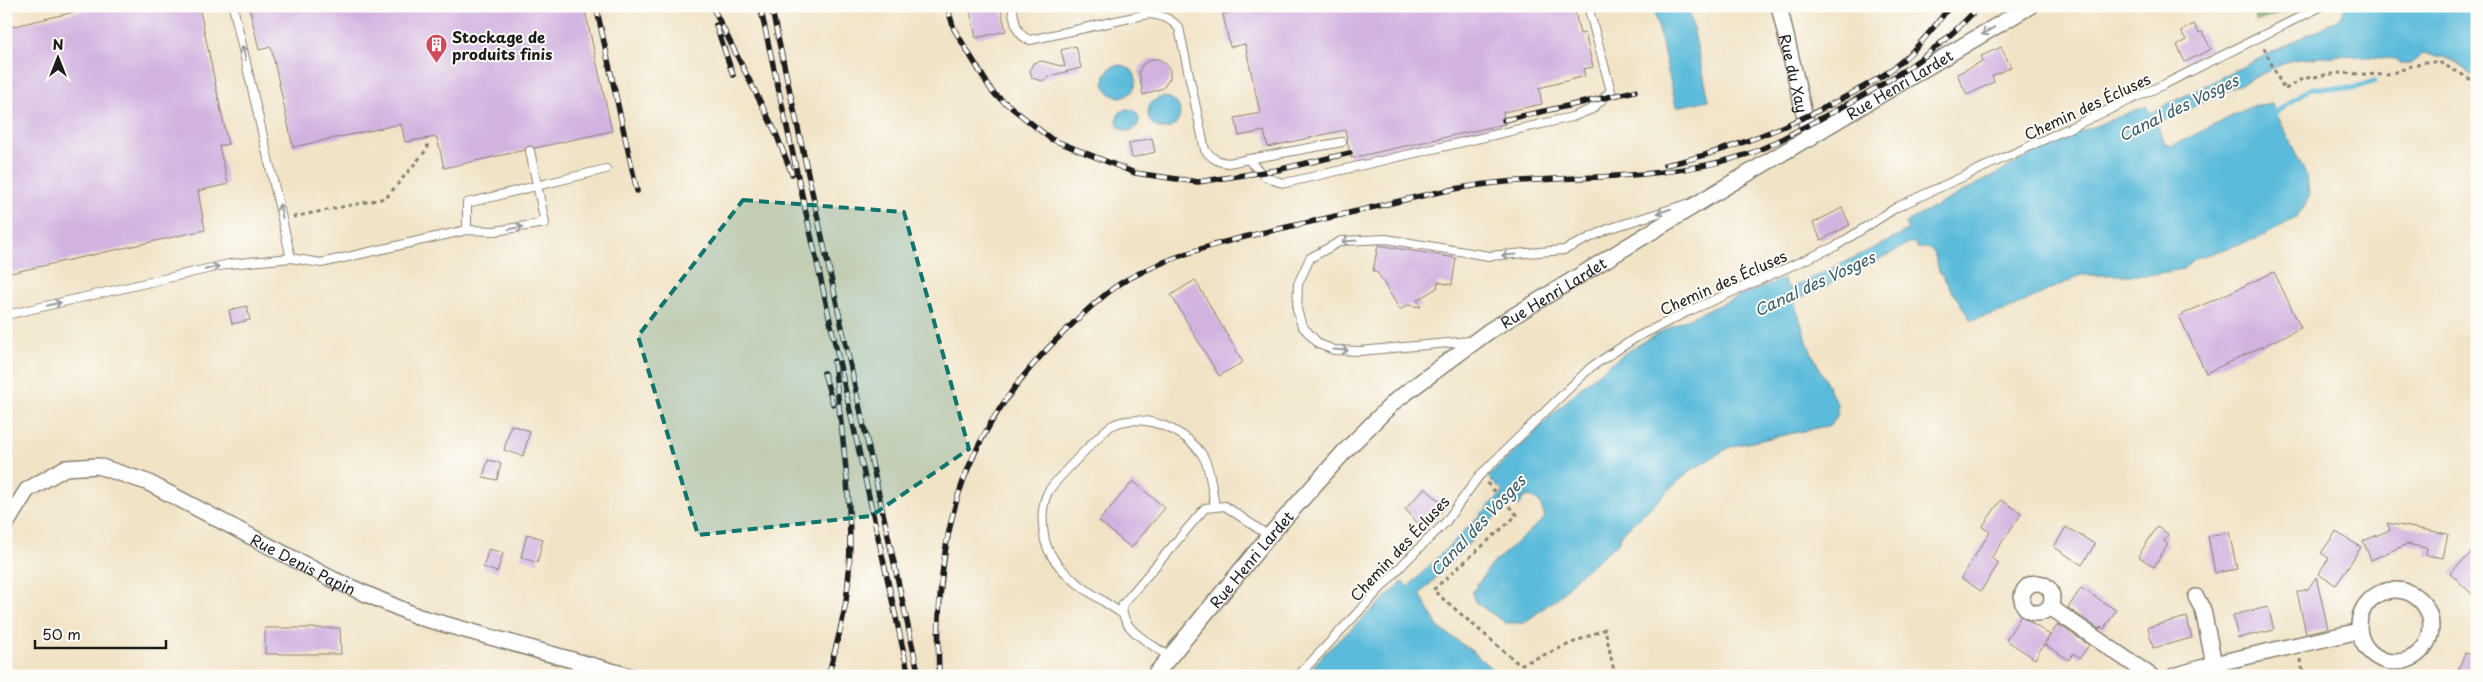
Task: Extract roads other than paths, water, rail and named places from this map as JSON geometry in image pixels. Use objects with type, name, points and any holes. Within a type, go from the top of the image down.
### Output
[{"type":"street","name":"Rue du Xay","points":[[1779,6],[1810,139]]},
{"type":"street","name":"Rue Henri Lardet","points":[[1154,676],[1269,536],[1344,452],[1394,401],[1476,341],[1710,196],[1810,139],[2030,6]]},
{"type":"street","name":"Rue Denis Papin","points":[[6,524],[27,490],[65,468],[98,466],[147,482],[332,579],[419,617],[629,676]]},
{"type":"street","points":[[2396,590],[2408,592],[2419,599],[2427,608],[2431,620],[2431,632],[2428,642],[2421,651],[2401,662],[2390,662],[2370,652],[2360,632],[2360,619],[2364,608],[2373,598],[2384,592],[2396,590]]},
{"type":"street","points":[[2196,597],[2203,610],[2214,664]]},
{"type":"street","points":[[2050,607],[2151,676]]},
{"type":"street","points":[[2174,676],[2214,664],[2360,632]]},
{"type":"lane","points":[[233,6],[291,258]]},
{"type":"lane","points":[[1012,6],[1017,30],[1024,38],[1030,40],[1148,14],[1160,15],[1172,20],[1179,28],[1205,150],[1213,159],[1220,162],[1248,159],[1342,142]]},
{"type":"lane","points":[[1248,159],[1260,172],[1274,182],[1285,183],[1572,117],[1592,109],[1610,91],[1588,6]]},
{"type":"lane","name":"Chemin des Écluses","points":[[1298,676],[1408,559],[1445,523],[1479,476],[1591,367],[1621,347],[1689,311],[1836,246],[1897,207],[2165,84],[2322,6]]},
{"type":"lane","points":[[6,315],[229,264],[291,258],[321,263],[467,230],[495,232],[545,223],[530,151]]},
{"type":"lane","points":[[467,230],[467,203],[606,169]]},
{"type":"lane","points":[[1476,341],[1360,351],[1334,350],[1319,344],[1302,326],[1297,310],[1298,284],[1310,258],[1341,241],[1386,238],[1489,256],[1564,250],[1608,230],[1710,196]]},
{"type":"lane","points":[[1170,658],[1125,622],[1121,613],[1063,572],[1046,542],[1042,511],[1048,492],[1110,426],[1128,421],[1149,422],[1182,434],[1197,447],[1205,460],[1216,506]]},
{"type":"lane","points":[[1121,613],[1123,604],[1205,508],[1225,506],[1269,536]]},
{"type":"water","points":[[1688,6],[1709,100],[1676,107],[1655,13]]},
{"type":"water","name":"Canal des Vosges","points":[[2345,6],[2477,6],[2477,80],[2464,68],[2447,58],[2423,54],[2410,64],[2400,64],[2397,59],[2342,55],[2291,60],[2157,124],[2165,144],[2172,146],[2250,107],[2272,104],[2307,177],[2309,194],[2305,206],[2294,219],[2259,238],[2196,258],[2183,269],[2149,275],[2081,275],[2007,310],[1971,320],[1939,271],[1934,252],[1927,248],[1917,248],[1914,242],[1905,246],[1794,302],[1809,347],[1837,404],[1837,417],[1831,425],[1733,446],[1690,471],[1621,534],[1618,543],[1573,580],[1562,594],[1524,623],[1506,623],[1475,602],[1472,593],[1490,566],[1545,518],[1540,503],[1530,496],[1523,498],[1519,507],[1511,500],[1420,594],[1438,627],[1473,652],[1500,676],[1305,676],[1326,652],[1403,582],[1408,587],[1503,492],[1488,477],[1547,419],[1593,377],[1649,338],[1715,306],[1783,279],[1788,289],[1899,236],[1908,229],[1905,223],[2055,142],[2146,106],[2150,113],[2341,18]]},
{"type":"water","points":[[1120,65],[1131,70],[1136,81],[1131,92],[1120,97],[1109,92],[1104,81],[1109,70]]},
{"type":"water","points":[[1164,97],[1170,98],[1175,102],[1179,107],[1179,119],[1175,124],[1170,128],[1164,129],[1158,128],[1153,124],[1149,119],[1148,113],[1149,107],[1153,102],[1158,98]]},
{"type":"water","points":[[1128,109],[1136,112],[1139,120],[1136,128],[1128,131],[1120,128],[1117,120],[1120,112]]},
{"type":"waterway","points":[[2272,115],[2311,88],[2353,88],[2375,81]]},
{"type":"railway","points":[[596,6],[637,191]]},
{"type":"railway","points":[[712,6],[775,131],[792,174]]},
{"type":"railway","points":[[760,6],[909,676]]},
{"type":"railway","points":[[771,6],[919,676]]},
{"type":"railway","points":[[947,6],[954,29],[993,93],[1051,139],[1135,173],[1198,182],[1277,170],[1350,153]]},
{"type":"railway","points":[[1665,165],[1708,154],[1771,132],[1868,85],[1906,58],[1950,6]]},
{"type":"railway","points":[[939,676],[941,581],[948,537],[958,495],[974,455],[995,416],[1022,378],[1055,341],[1100,299],[1120,284],[1176,257],[1228,241],[1433,193],[1495,183],[1655,173],[1717,163],[1748,154],[1772,144],[1833,112],[1900,73],[1942,42],[1979,6]]},
{"type":"railway","points":[[716,25],[733,75]]},
{"type":"railway","points":[[1504,120],[1635,91]]},
{"type":"railway","points":[[828,676],[846,601],[850,542],[847,481],[834,361]]},
{"type":"railway","points":[[824,373],[833,404]]},
{"type":"place","name":"Stockage de produits finis","points":[[436,64]]}]
